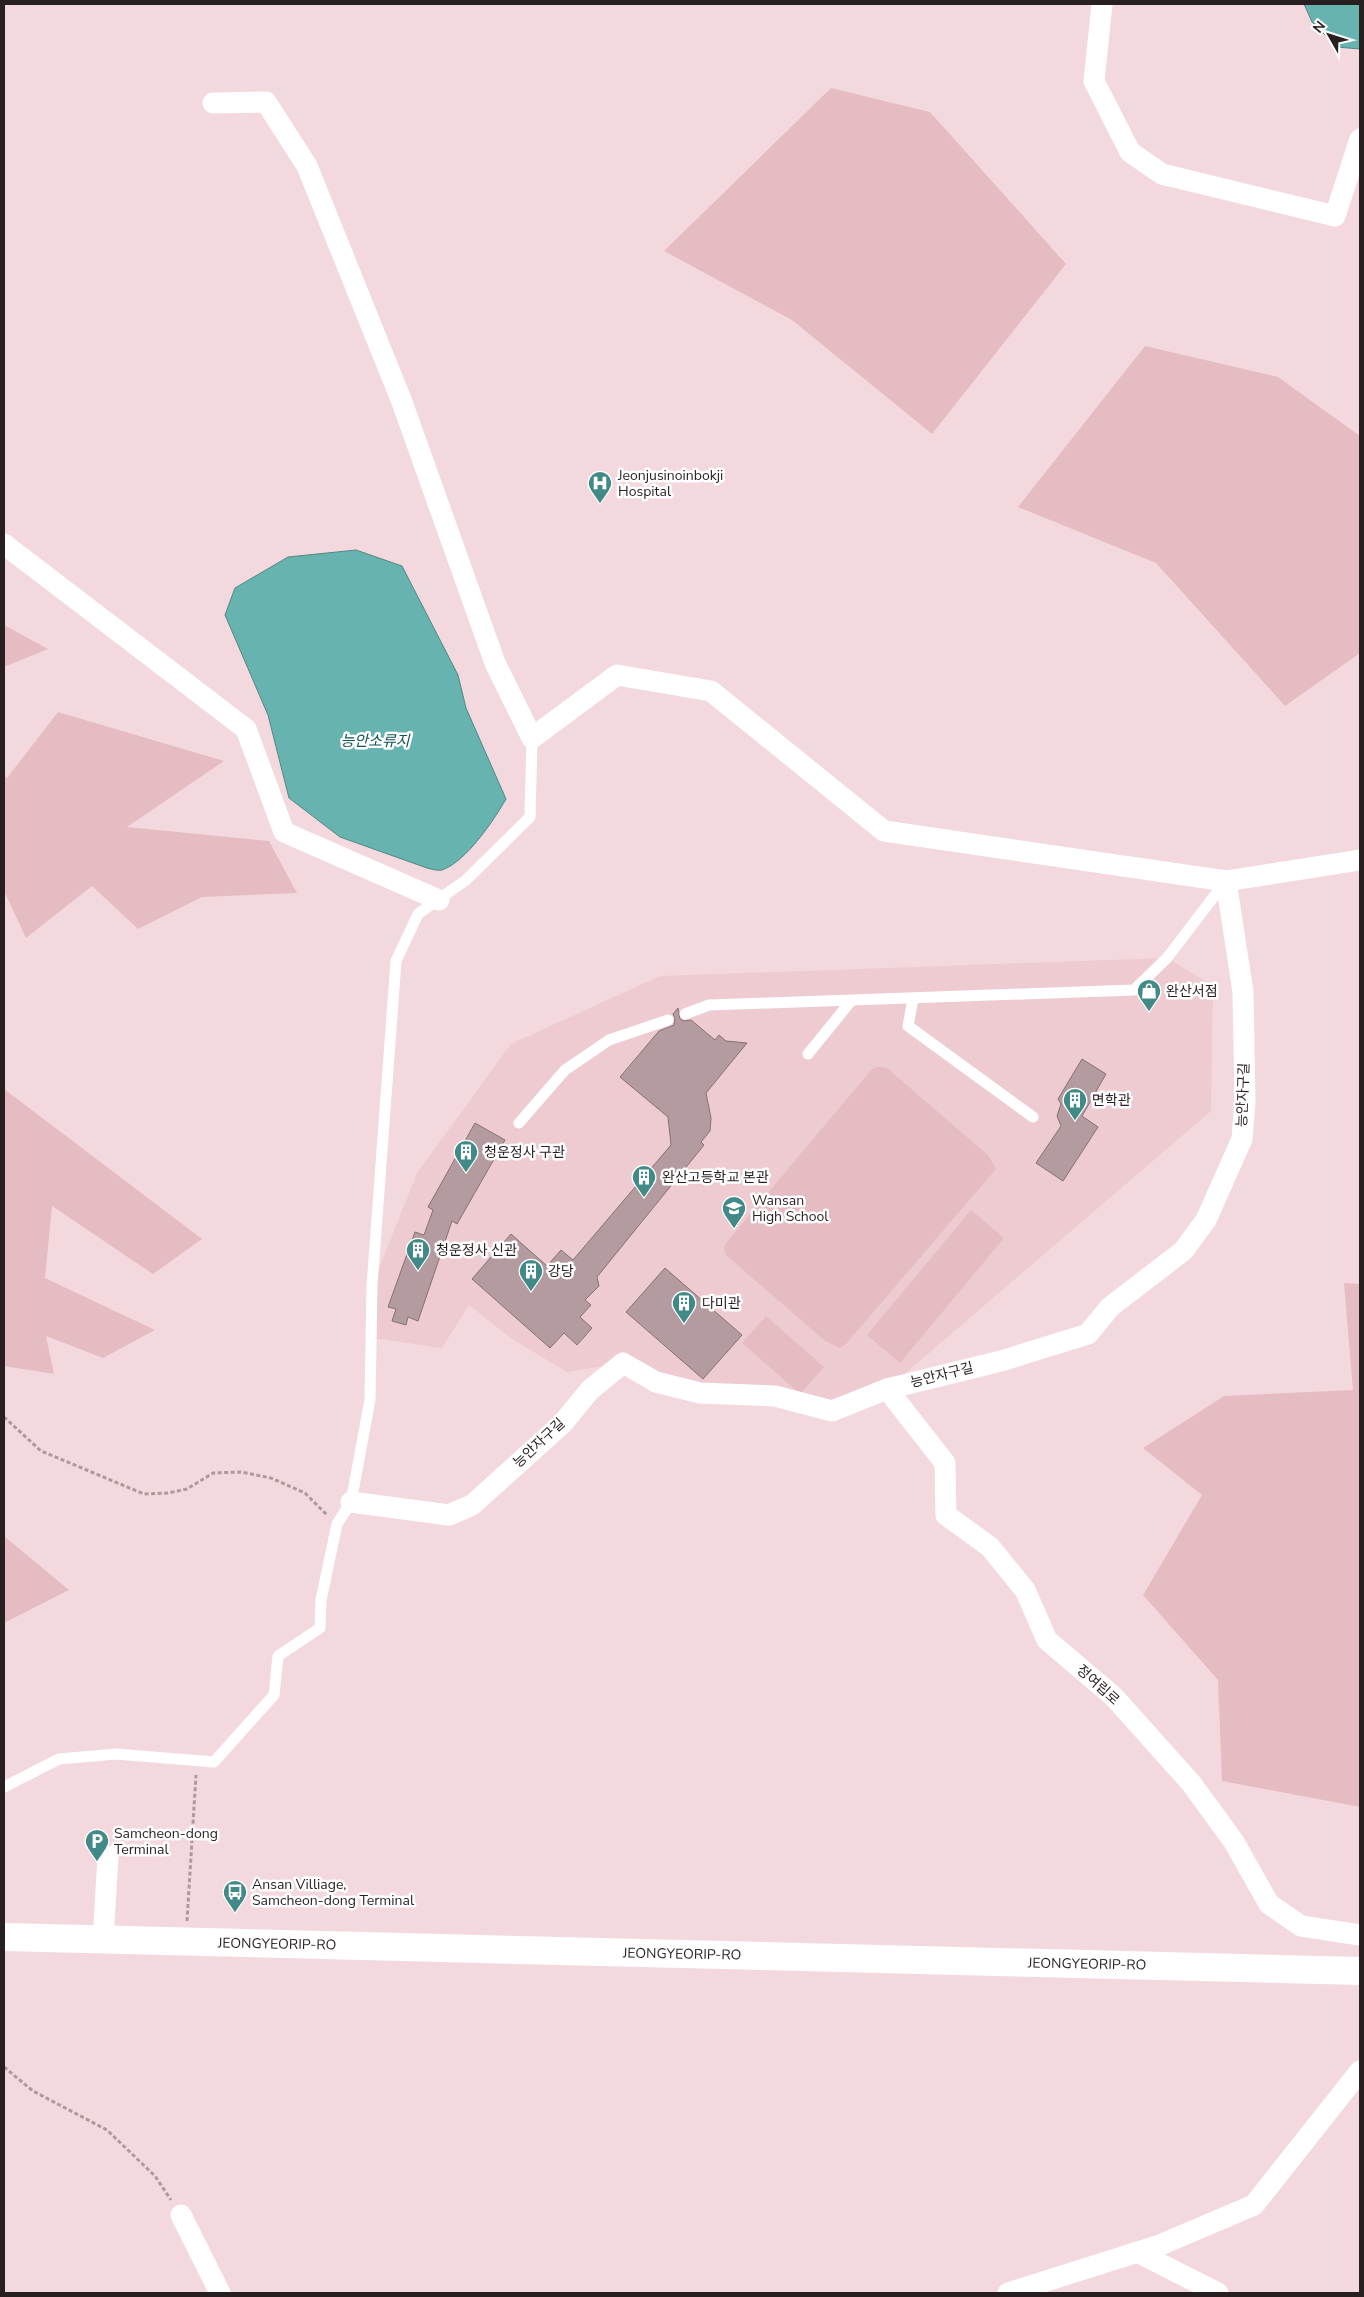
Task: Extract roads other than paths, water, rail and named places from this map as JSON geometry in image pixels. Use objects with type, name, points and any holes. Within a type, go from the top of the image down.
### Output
[{"type":"street","points":[[1102,4],[1094,81],[1130,152],[1162,174],[1335,216],[1360,139]]},
{"type":"street","points":[[214,103],[266,102],[307,166],[402,402],[495,663],[532,738],[617,676],[711,691],[884,831],[1226,881],[1360,860]]},
{"type":"street","points":[[4,544],[246,729],[284,832],[439,900]]},
{"type":"street","name":"능안자구길","points":[[351,1502],[448,1515],[472,1505],[562,1424],[590,1390],[623,1363],[656,1382],[700,1393],[775,1396],[832,1410],[887,1389],[1001,1361],[1088,1334],[1110,1307],[1183,1251],[1206,1220],[1242,1139],[1245,1101],[1243,992],[1226,881]]},
{"type":"street","name":"정여립로","points":[[887,1389],[945,1462],[946,1515],[990,1547],[1025,1590],[1047,1640],[1114,1697],[1191,1783],[1234,1842],[1269,1904],[1301,1926],[1360,1934]]},
{"type":"street","points":[[103,1941],[108,1856]]},
{"type":"street","name":"JEONGYEORIP-RO","points":[[4,1937],[103,1941],[1360,1971]]},
{"type":"street","points":[[1008,2293],[1160,2245],[1254,2205],[1360,2071]]},
{"type":"street","points":[[181,2215],[220,2293]]},
{"type":"street","points":[[1137,2252],[1218,2293]]},
{"type":"lane","points":[[4,1787],[60,1759],[116,1754],[214,1762],[274,1695],[278,1656],[320,1628],[321,1600],[336,1524],[351,1502],[370,1400],[372,1286],[396,961],[418,914],[466,880],[530,818],[532,738]]},
{"type":"lane","points":[[685,1014],[709,1005],[1134,990],[1168,958],[1226,881]]},
{"type":"lane","points":[[913,999],[908,1026],[1032,1117]]},
{"type":"lane","points":[[808,1054],[851,1001]]},
{"type":"lane","points":[[519,1123],[565,1070],[609,1040],[668,1020]]},
{"type":"water","points":[[1304,4],[1360,4],[1360,49],[1337,47],[1312,22]]},
{"type":"water","name":"능안소류지","points":[[356,550],[402,566],[458,675],[466,708],[506,799],[487,829],[470,850],[451,866],[442,870],[427,868],[340,837],[289,798],[268,715],[225,615],[235,588],[288,557]]},
{"type":"place","name":"Jeonjusinoinbokji Hospital","points":[[600,504]]},
{"type":"place","name":"완산서점","points":[[1149,1012]]},
{"type":"place","name":"면학관","points":[[1075,1121]]},
{"type":"place","name":"청운정사 구관","points":[[466,1173]]},
{"type":"place","name":"완산고등학교 본관","points":[[644,1198]]},
{"type":"place","name":"Wansan High School","points":[[734,1229]]},
{"type":"place","name":"청운정사 신관","points":[[418,1271]]},
{"type":"place","name":"강당","points":[[531,1292]]},
{"type":"place","name":"다미관","points":[[684,1324]]},
{"type":"place","name":"Samcheon-dong Terminal","points":[[97,1862]]},
{"type":"place","name":"Ansan Villiage, Samcheon-dong Terminal","points":[[235,1913]]}]
